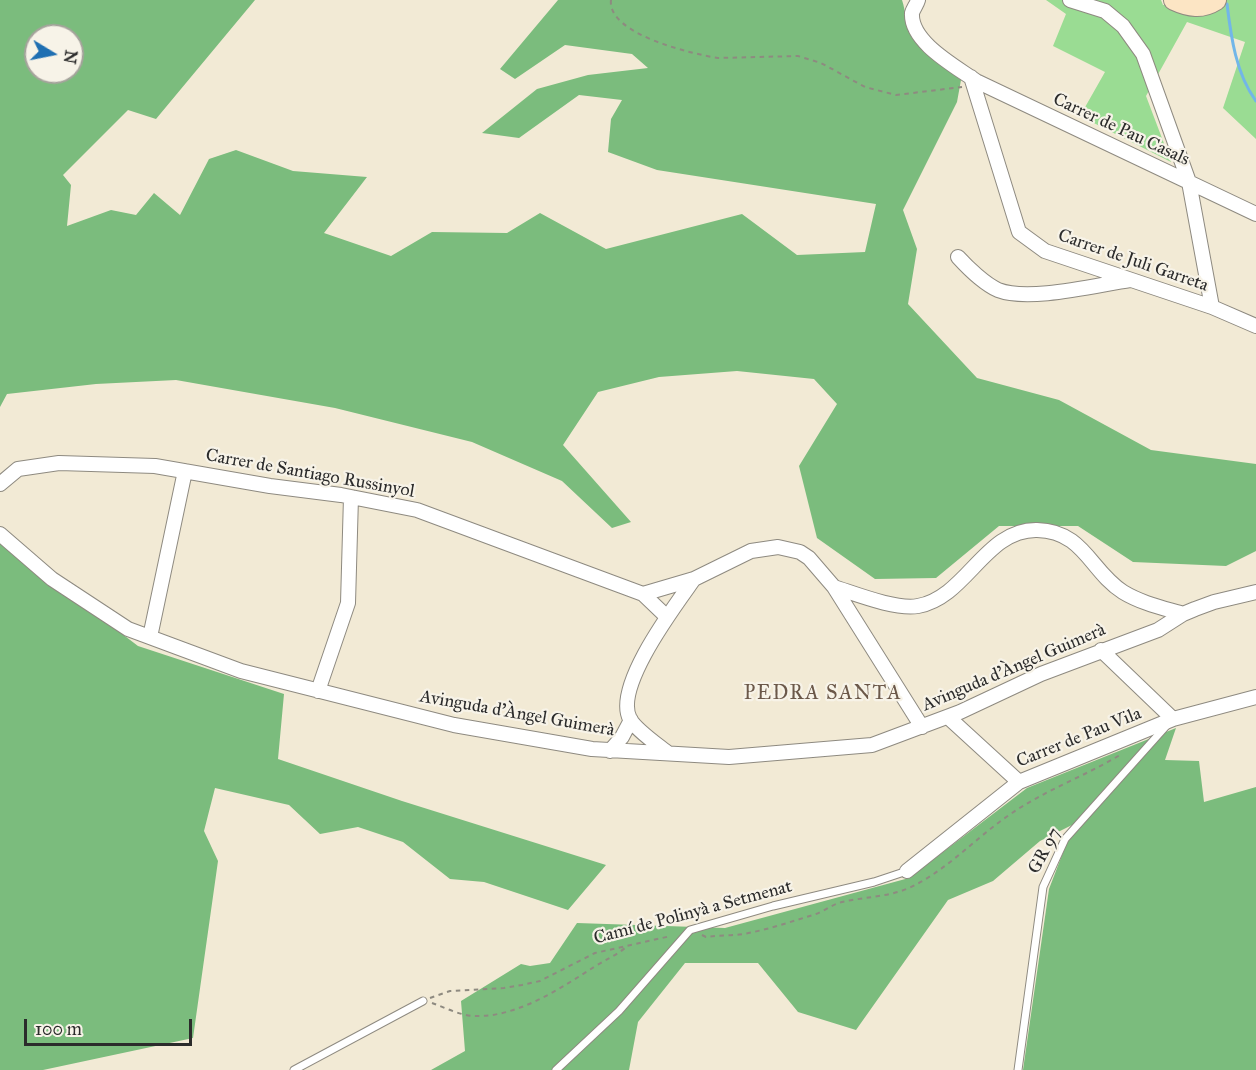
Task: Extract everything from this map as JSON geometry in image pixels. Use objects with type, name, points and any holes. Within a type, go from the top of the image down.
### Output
[{"type":"main road","points":[[1174,0],[1184,5],[1197,7],[1216,0]]},
{"type":"street","name":"Carrer de Pau Casals","points":[[918,0],[912,12],[917,33],[972,82],[1256,214]]},
{"type":"street","points":[[1070,0],[1105,11],[1123,26],[1143,54],[1188,182],[1212,307]]},
{"type":"street","name":"Carrer de Juli Garreta","points":[[972,82],[1019,232],[1045,251],[1212,307],[1256,326]]},
{"type":"street","points":[[958,257],[998,290],[1024,294],[1132,280]]},
{"type":"street","name":"Carrer de Santiago Russinyol","points":[[0,484],[18,469],[59,463],[155,466],[351,497],[417,510],[643,594],[667,617]]},
{"type":"street","points":[[150,637],[185,471]]},
{"type":"street","points":[[318,691],[348,603],[351,497]]},
{"type":"street","points":[[834,587],[901,607],[917,606],[934,601],[950,591],[1001,542],[1013,534],[1039,530],[1066,537],[1076,543],[1123,592],[1139,600],[1183,614]]},
{"type":"street","name":"Avinguda d'Àngel Guimerà","points":[[0,534],[52,579],[128,629],[241,671],[454,725],[610,751],[729,757],[872,745],[948,717],[1041,674],[1158,630],[1183,614],[1214,602],[1256,592]]},
{"type":"street","points":[[643,594],[694,579],[751,551],[778,546],[800,552],[809,558],[834,587],[922,727]]},
{"type":"street","points":[[668,753],[631,720],[627,702],[632,681],[667,617],[694,579]]},
{"type":"street","points":[[1101,650],[1173,719]]},
{"type":"street","name":"Carrer de Pau Vila","points":[[907,871],[1019,782],[1173,719],[1256,697]]},
{"type":"street","points":[[948,717],[1019,782]]},
{"type":"street","points":[[610,751],[631,720]]},
{"type":"lane","name":"GR 97","points":[[1018,1070],[1043,887],[1065,839],[1173,719]]},
{"type":"lane","name":"Camí de Polinyà a Setmenat","points":[[690,930],[772,906],[874,882],[907,871]]},
{"type":"lane","points":[[556,1070],[619,1011],[690,930]]},
{"type":"lane","points":[[294,1070],[423,1001]]},
{"type":"path","points":[[611,0],[612,10],[626,27],[666,44],[705,56],[718,58],[798,56],[821,63],[865,87],[896,95],[954,87],[972,82]]},
{"type":"path","name":"Camí de Polinyà a Setmenat","points":[[423,1001],[450,991],[504,988],[540,981],[595,953],[690,930]]},
{"type":"path","points":[[423,1001],[467,1016],[497,1014],[557,991],[613,958],[626,947]]},
{"type":"green space","points":[[0,0],[255,0],[156,119],[128,110],[63,175],[71,185],[67,226],[111,210],[136,215],[154,193],[180,215],[209,159],[236,150],[293,171],[367,177],[324,233],[391,256],[432,232],[507,233],[540,213],[606,249],[742,214],[797,255],[865,252],[876,204],[657,170],[608,152],[611,119],[622,100],[579,95],[519,138],[482,133],[537,89],[588,75],[648,68],[632,54],[565,45],[515,79],[500,69],[558,0],[902,0],[909,32],[914,41],[961,80],[957,102],[903,210],[917,249],[908,304],[977,378],[1059,400],[1151,450],[1256,464],[1256,551],[1226,566],[1133,562],[1078,526],[999,526],[936,578],[875,579],[817,538],[799,466],[837,404],[814,379],[737,371],[659,377],[598,392],[563,445],[631,522],[612,528],[562,481],[472,442],[335,408],[176,380],[96,384],[7,394],[0,407]]},
{"type":"green space","points":[[1046,0],[1161,0],[1163,5],[1204,7],[1213,0],[1256,0],[1256,139],[1223,108],[1245,42],[1187,22],[1146,96],[1171,162],[1080,116],[1105,72],[1053,46],[1066,14]]},
{"type":"green space","points":[[0,541],[138,646],[284,694],[278,759],[402,801],[606,865],[568,910],[484,882],[450,879],[403,842],[358,827],[320,834],[289,805],[215,788],[204,831],[218,861],[193,1038],[43,1070],[0,1070]]},
{"type":"green space","points":[[1176,728],[1165,760],[1199,761],[1204,802],[1256,787],[1256,1070],[1023,1070],[1049,889],[1074,824],[1040,841],[993,881],[948,900],[856,1030],[798,1012],[758,963],[685,963],[638,1022],[629,1070],[431,1070],[465,1051],[461,1001],[521,964],[530,966],[550,963],[577,923],[725,928],[909,878],[1027,788]]},
{"type":"waterway","points":[[1227,4],[1239,67],[1256,101]]},
{"type":"district","name":"PEDRA SANTA","points":[[823,694]]}]
